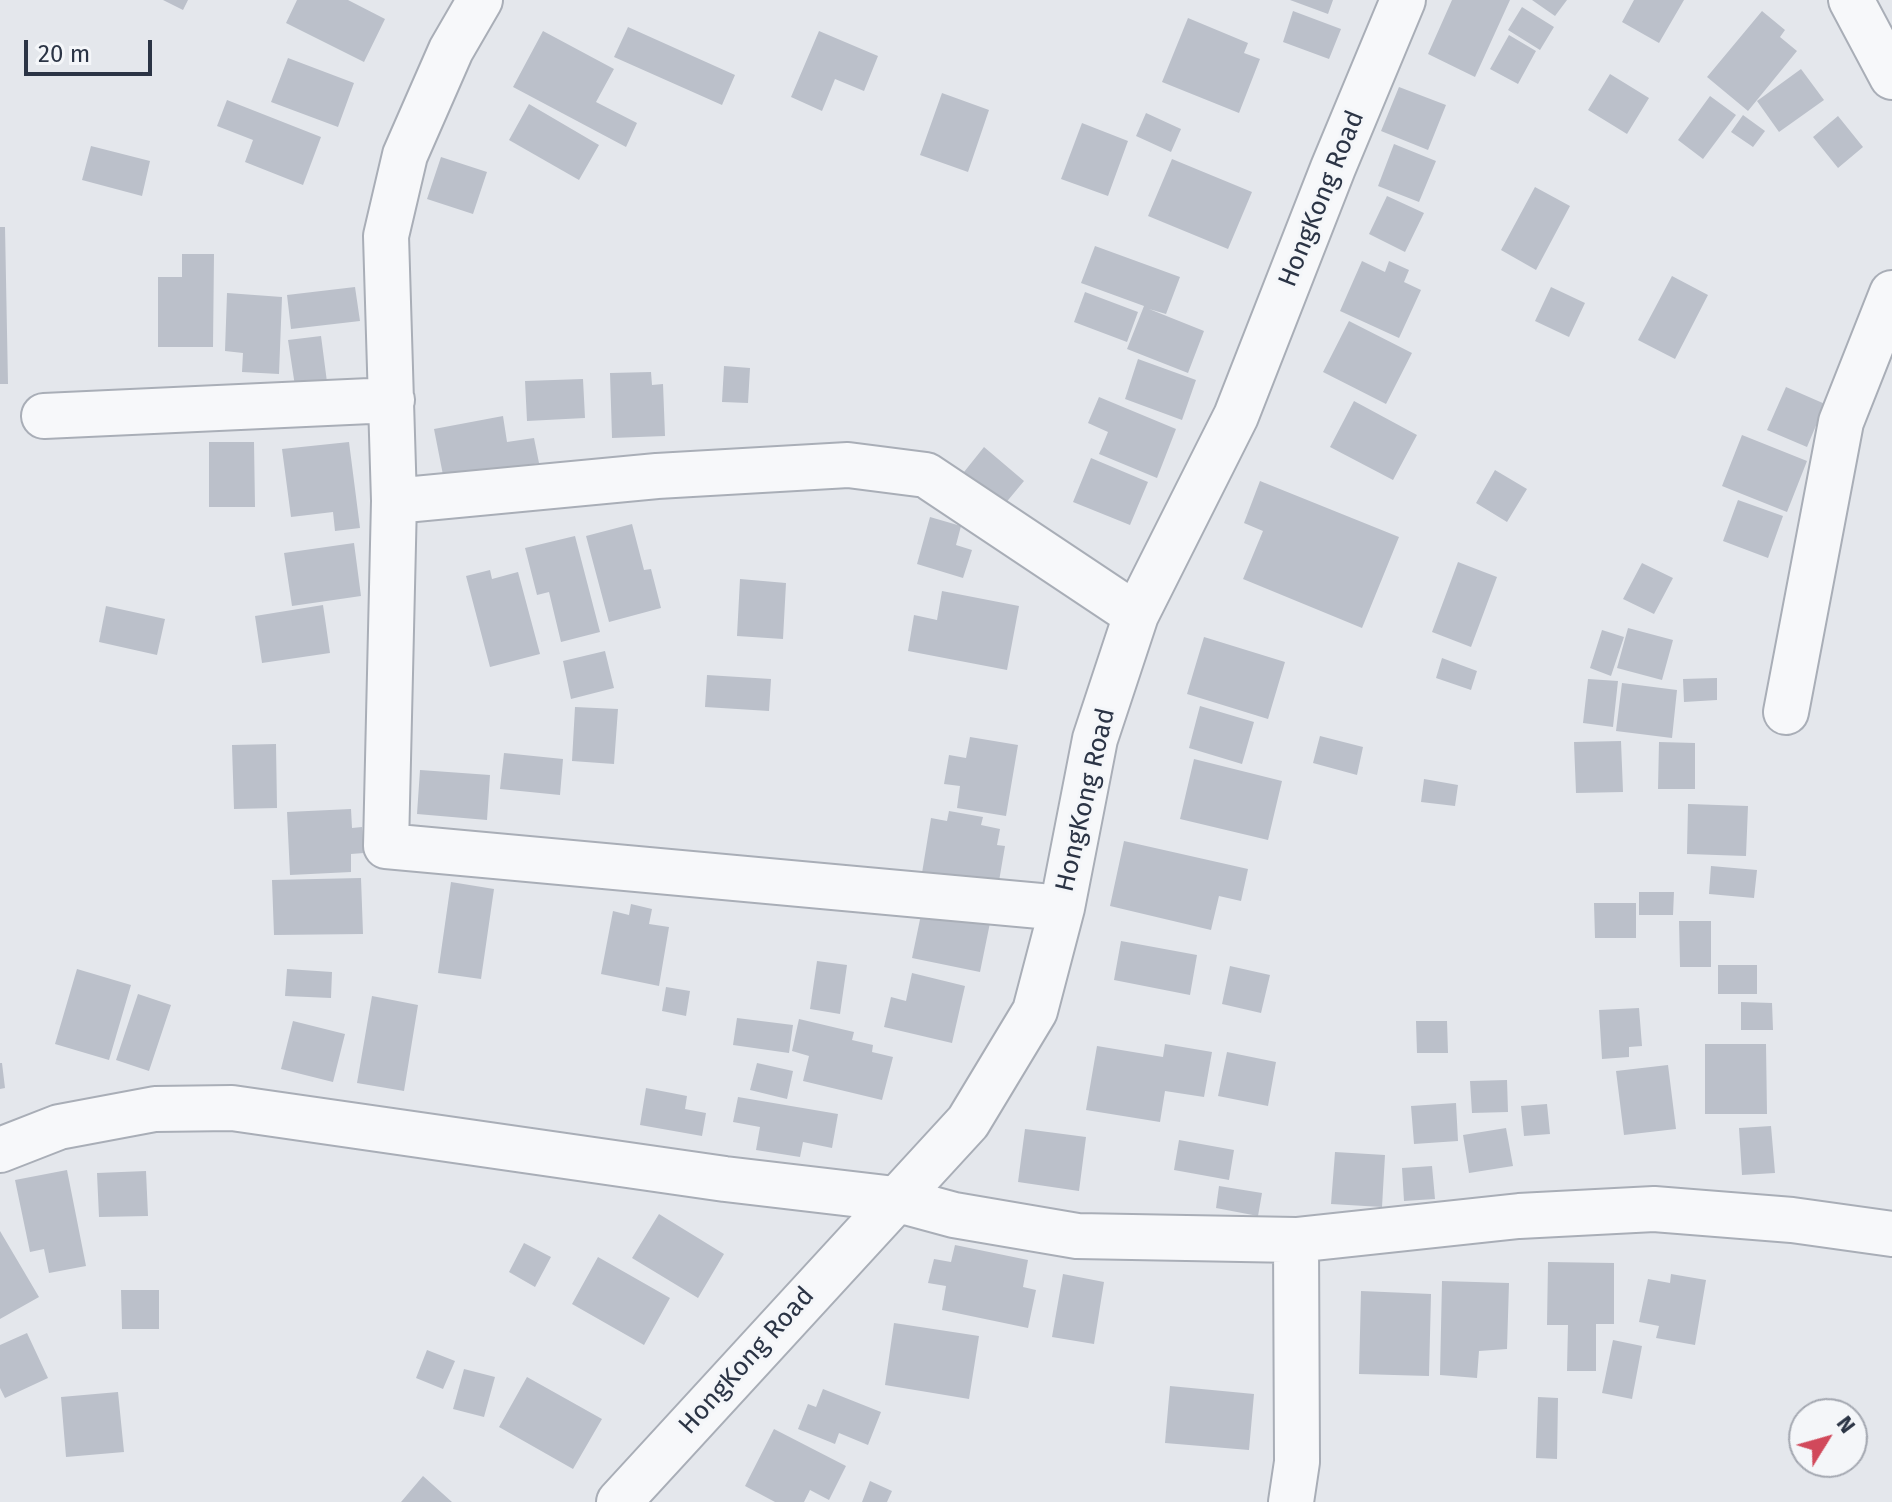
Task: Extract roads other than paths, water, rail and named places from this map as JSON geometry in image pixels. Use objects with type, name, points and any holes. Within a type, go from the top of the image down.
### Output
[{"type":"street","points":[[480,0],[451,50],[405,155],[386,236],[394,501],[386,846],[1062,908]]},
{"type":"street","name":"HongKong Road","points":[[619,1502],[968,1122],[1035,1011],[1062,908],[1095,739],[1136,615],[1236,416],[1403,0]]},
{"type":"street","points":[[1851,0],[1892,77]]},
{"type":"street","points":[[1786,712],[1841,422],[1892,293]]},
{"type":"street","points":[[44,416],[392,400]]},
{"type":"street","points":[[394,501],[657,476],[848,465],[926,475],[1136,615]]},
{"type":"street","points":[[0,1150],[59,1127],[155,1109],[232,1108],[725,1179],[895,1199],[954,1215],[1077,1236],[1296,1240],[1519,1216],[1654,1209],[1792,1220],[1892,1234]]},
{"type":"street","points":[[1291,1502],[1297,1462],[1296,1240]]}]
